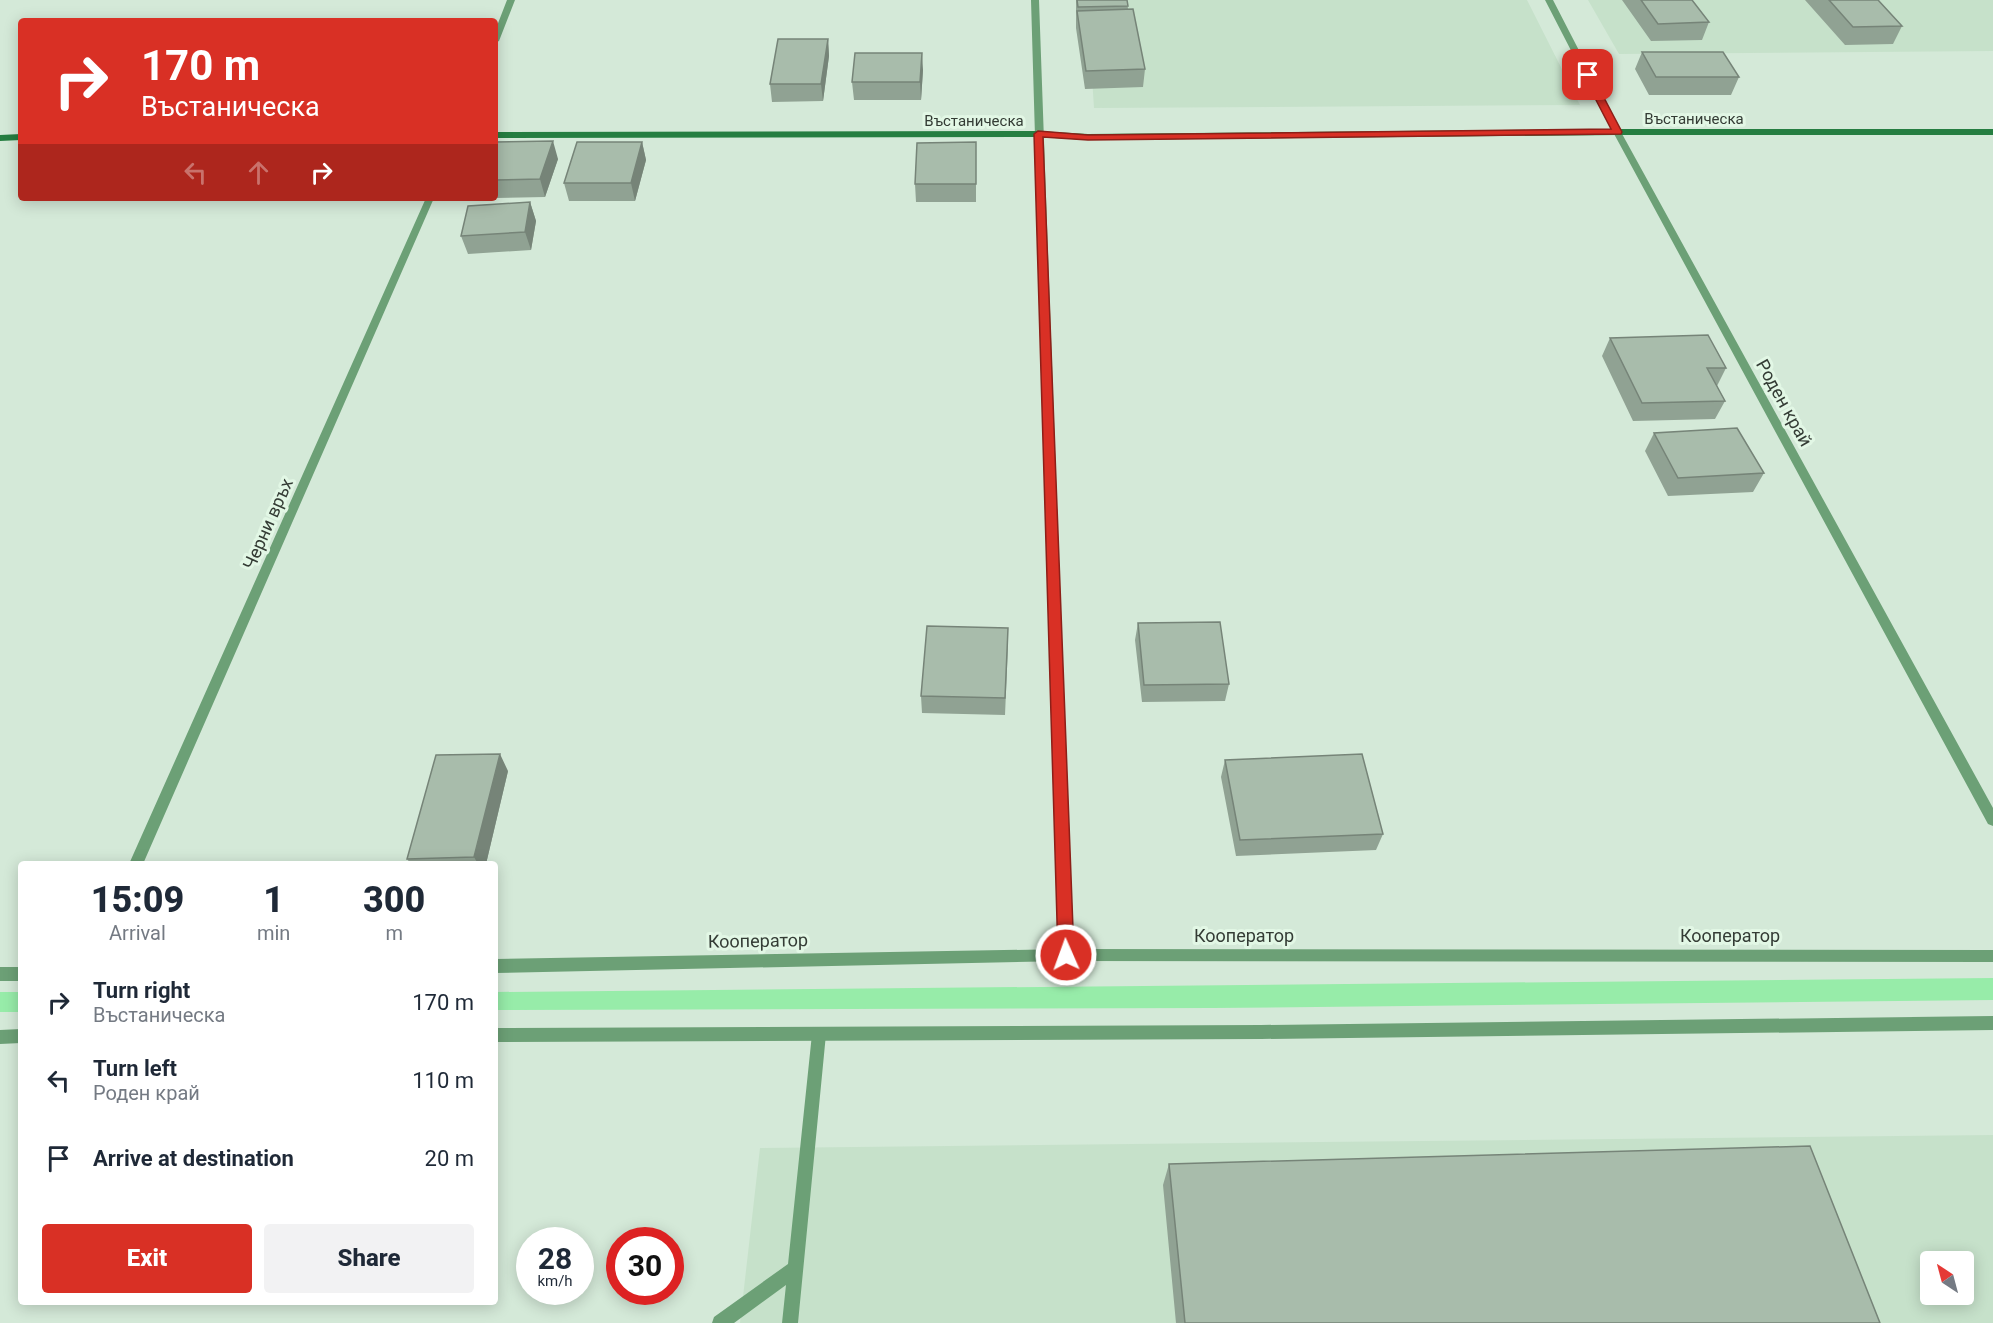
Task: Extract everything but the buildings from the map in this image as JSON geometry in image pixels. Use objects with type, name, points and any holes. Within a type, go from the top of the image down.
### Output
[{"type":"main road","name":"Въстаническа","points":[[498,135],[1038,134],[1088,137],[1617,132],[1993,132]]},
{"type":"main road","points":[[0,138],[18,137]]},
{"type":"street","points":[[498,32],[511,0]]},
{"type":"street","points":[[1035,0],[1066,955]]},
{"type":"street","name":"Роден край","points":[[1549,0],[1617,132],[1993,820]]},
{"type":"street","name":"Черни връх","points":[[137,861],[429,201]]},
{"type":"street","name":"Кооператор","points":[[498,966],[1066,955],[1993,956]]},
{"type":"street","points":[[0,974],[18,974]]},
{"type":"street","points":[[498,1035],[1261,1032],[1993,1023]]},
{"type":"street","points":[[790,1323],[819,1034]]},
{"type":"street","points":[[0,1036],[18,1036]]},
{"type":"street","points":[[720,1323],[796,1268]]},
{"type":"shaded area","points":[[1087,0],[1527,0],[1580,105],[1094,108]]},
{"type":"shaded area","points":[[1588,0],[1993,0],[1993,51],[1619,54]]},
{"type":"shaded area","points":[[1993,1135],[1993,1323],[740,1323],[760,1148]]},
{"type":"green space","points":[[1993,978],[1993,1000],[1213,1008],[498,1010],[498,992]]},
{"type":"green space","points":[[0,992],[18,992],[18,1012],[0,1012]]},
{"type":"route","points":[[1066,955],[1038,134],[1088,137],[1617,132],[1588,75]]}]
